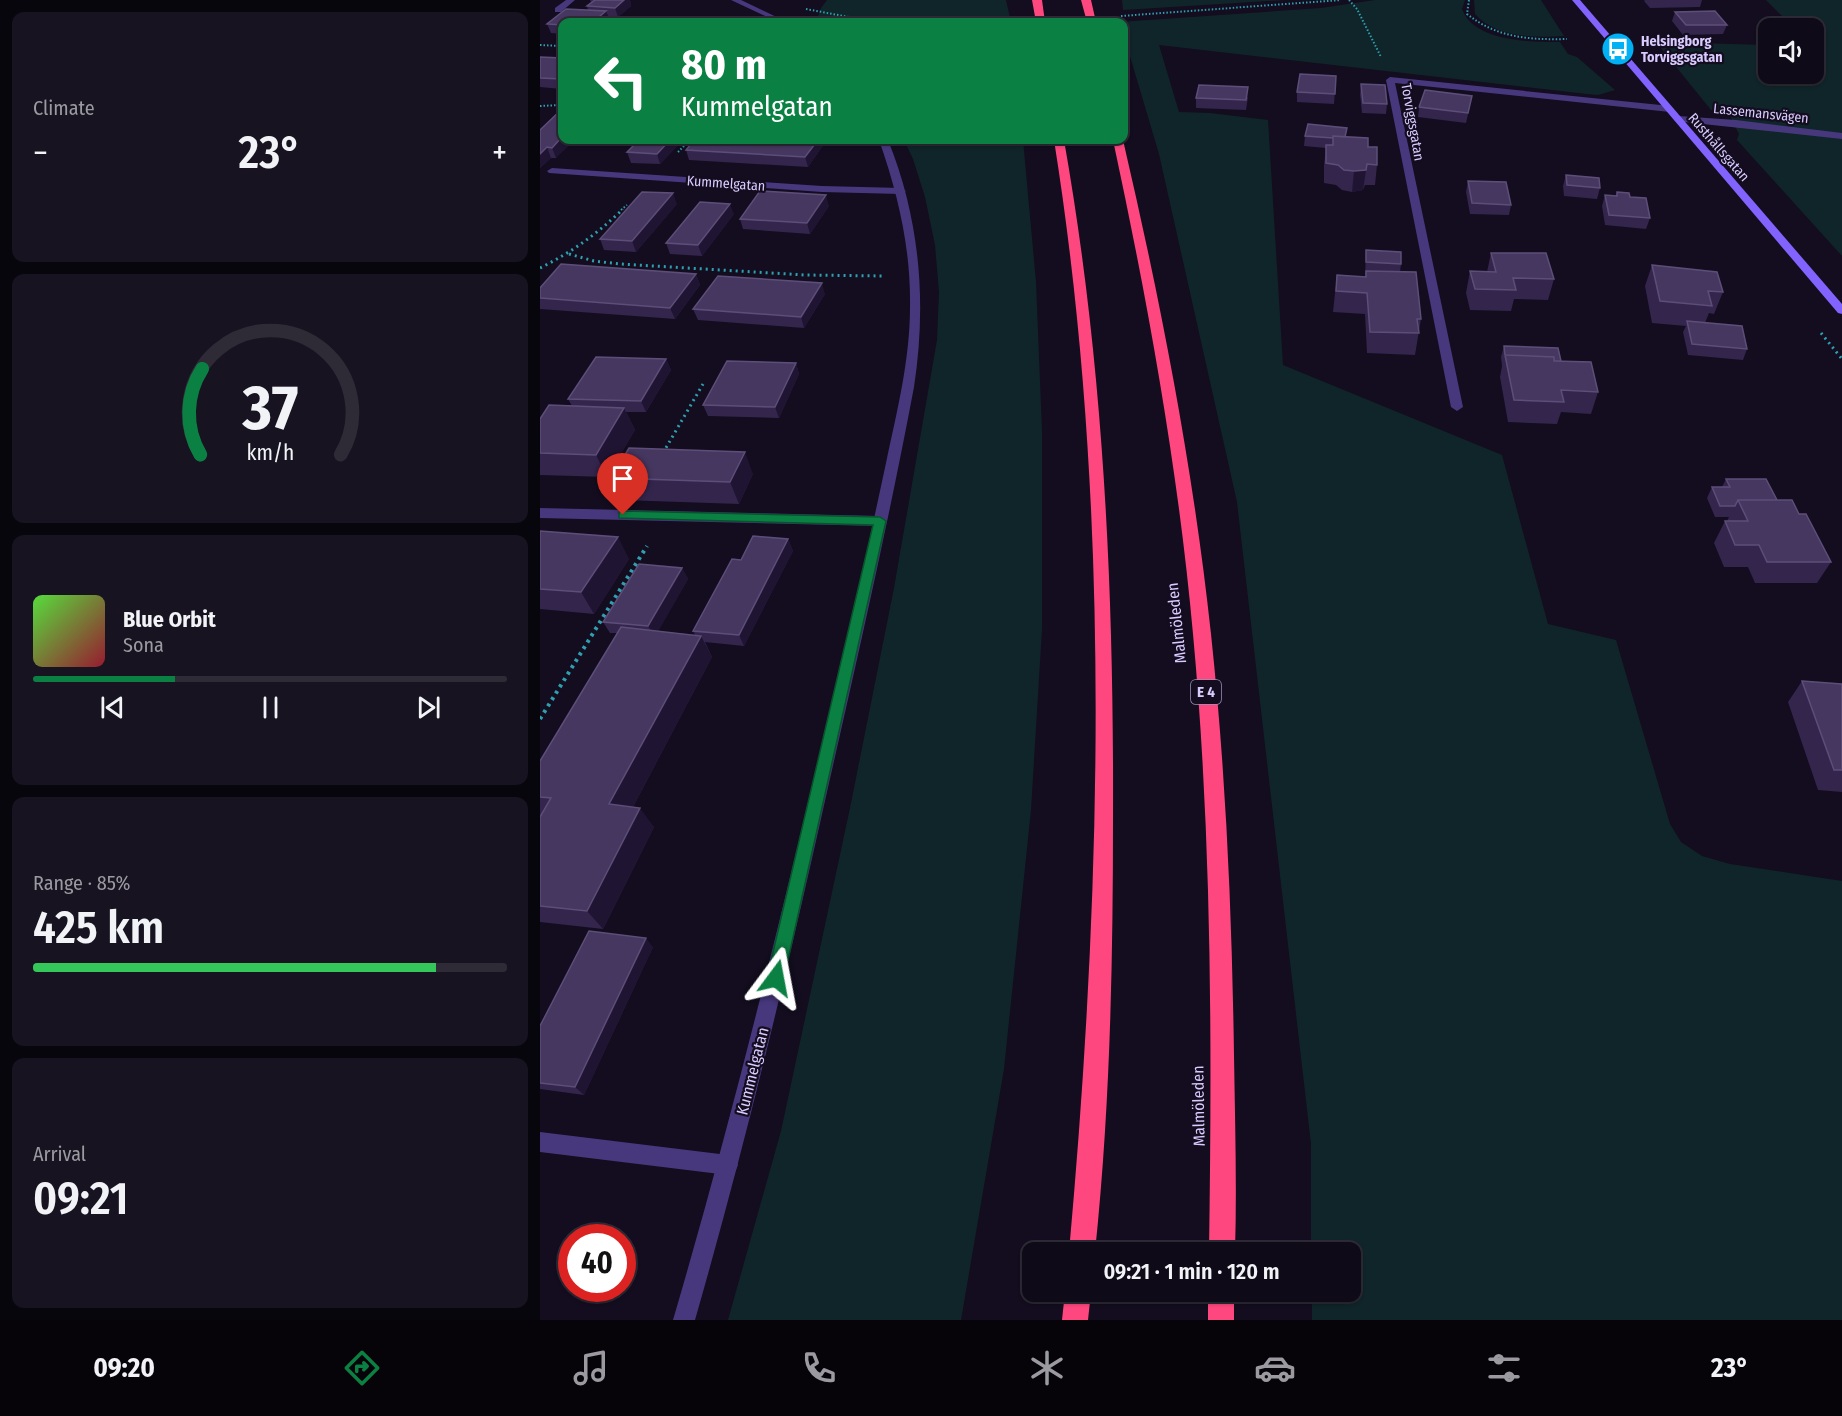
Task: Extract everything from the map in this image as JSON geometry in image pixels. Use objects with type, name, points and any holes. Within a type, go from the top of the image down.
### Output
[{"type":"highway","points":[[1037,0],[1040,18]]},
{"type":"highway","points":[[1086,0],[1091,18]]},
{"type":"highway","points":[[1060,144],[1079,268],[1098,491],[1105,745],[1102,936],[1091,1150],[1083,1242]]},
{"type":"highway","name":"Malmöleden","points":[[1119,144],[1145,259],[1184,490],[1202,634],[1213,776],[1219,945],[1223,1148],[1222,1242]]},
{"type":"highway","points":[[1076,1320],[1077,1302]]},
{"type":"highway","points":[[1221,1302],[1221,1320]]},
{"type":"main road","name":"Rusthållsgatan","points":[[1576,0],[1842,311]]},
{"type":"street","points":[[558,10],[571,0]]},
{"type":"street","points":[[735,0],[774,18]]},
{"type":"street","name":"Torviggsgatan","points":[[1457,407],[1390,80],[1670,109]]},
{"type":"street","name":"Lassemansvägen","points":[[1678,119],[1736,123],[1842,136]]},
{"type":"street","name":"Kummelgatan","points":[[684,1320],[728,1165],[770,1001],[880,521],[911,372],[916,308],[913,251],[901,191],[885,144]]},
{"type":"street","name":"Kummelgatan","points":[[552,171],[901,191]]},
{"type":"street","points":[[540,513],[880,521]]},
{"type":"street","points":[[540,1142],[728,1165]]},
{"type":"path","points":[[1117,16],[1341,0]]},
{"type":"path","points":[[1349,0],[1361,18],[1385,65],[1390,80]]},
{"type":"path","points":[[1469,0],[1467,14],[1478,24],[1495,32],[1521,38],[1567,39]]},
{"type":"path","points":[[806,9],[854,18]]},
{"type":"path","points":[[540,45],[558,46]]},
{"type":"path","points":[[540,106],[558,105]]},
{"type":"path","points":[[540,268],[569,254],[599,232],[686,144]]},
{"type":"path","points":[[569,254],[584,260],[832,277],[915,276]]},
{"type":"path","points":[[661,456],[703,384]]},
{"type":"path","points":[[540,719],[665,516]]},
{"type":"green space","points":[[827,0],[1006,0],[1010,18],[817,18]]},
{"type":"green space","points":[[1122,0],[1286,0],[1123,10]]},
{"type":"green space","points":[[1375,0],[1465,0],[1462,9],[1468,20],[1478,28],[1505,38],[1560,42],[1568,54],[1577,57],[1615,90],[1598,95],[1587,94],[1159,45],[1179,112],[1268,120],[1283,365],[1502,455],[1548,624],[1616,640],[1670,824],[1681,842],[1702,856],[1730,864],[1842,881],[1842,1320],[1312,1320],[1312,1302],[1361,1302],[1361,1242],[1311,1242],[1311,1144],[1237,502],[1159,154],[1128,49],[1128,21],[1321,8]]},
{"type":"green space","points":[[1474,0],[1541,0],[1564,36],[1516,35],[1494,28],[1475,14]]},
{"type":"green space","points":[[1766,0],[1842,0],[1842,256],[1737,140],[1739,134],[1729,114],[1711,110],[1656,42],[1758,45],[1758,84],[1824,84],[1824,18],[1784,18]]},
{"type":"green space","points":[[906,144],[1023,144],[1036,282],[1042,431],[1042,629],[1031,810],[1004,1069],[961,1320],[728,1320],[781,1131],[850,808],[894,588],[937,340],[939,292],[935,245],[925,197]]},
{"type":"building","points":[[595,0],[624,0],[615,8],[587,6]]},
{"type":"building","points":[[566,9],[606,11],[598,18],[558,18],[558,25],[547,24]]},
{"type":"building","points":[[1715,11],[1727,25],[1686,25],[1675,12]]},
{"type":"building","points":[[540,57],[558,58],[558,79],[540,78]]},
{"type":"building","points":[[1300,74],[1336,76],[1335,94],[1297,92]]},
{"type":"building","points":[[1361,84],[1385,85],[1387,104],[1363,103]]},
{"type":"building","points":[[1199,85],[1248,87],[1246,100],[1196,98]]},
{"type":"building","points":[[1425,90],[1472,96],[1468,113],[1419,107]]},
{"type":"building","points":[[558,113],[558,141],[552,148],[547,147],[540,154],[540,130]]},
{"type":"building","points":[[1308,124],[1347,128],[1345,137],[1305,136]]},
{"type":"building","points":[[1333,136],[1368,138],[1368,147],[1377,147],[1377,165],[1367,164],[1366,170],[1354,171],[1326,163],[1326,145],[1333,145]]},
{"type":"building","points":[[635,144],[666,144],[657,154],[627,152]]},
{"type":"building","points":[[691,144],[815,144],[805,157],[686,150]]},
{"type":"building","points":[[1566,175],[1599,178],[1600,188],[1567,185]]},
{"type":"building","points":[[1468,181],[1506,182],[1511,205],[1472,203]]},
{"type":"building","points":[[760,191],[826,195],[807,223],[740,219]]},
{"type":"building","points":[[642,192],[673,193],[632,241],[600,239]]},
{"type":"building","points":[[1617,192],[1629,193],[1630,197],[1646,198],[1650,218],[1609,215],[1605,195],[1617,196]]},
{"type":"building","points":[[700,202],[730,204],[698,245],[666,243]]},
{"type":"building","points":[[1366,250],[1401,252],[1401,264],[1366,262]]},
{"type":"building","points":[[1491,253],[1546,253],[1554,279],[1513,278],[1516,290],[1475,289],[1470,271],[1496,272]]},
{"type":"building","points":[[561,264],[696,274],[670,308],[540,298],[540,288]]},
{"type":"building","points":[[1652,265],[1717,272],[1723,292],[1708,291],[1712,306],[1660,301]]},
{"type":"building","points":[[1366,271],[1416,272],[1421,319],[1417,319],[1419,333],[1370,332],[1367,293],[1336,291],[1337,275],[1366,277]]},
{"type":"building","points":[[718,276],[822,283],[801,317],[693,309]]},
{"type":"building","points":[[1687,321],[1742,326],[1747,349],[1692,344]]},
{"type":"building","points":[[1504,346],[1558,348],[1561,361],[1554,361],[1554,357],[1505,355]]},
{"type":"building","points":[[1505,355],[1554,357],[1554,361],[1591,362],[1598,392],[1561,390],[1564,402],[1514,400]]},
{"type":"building","points":[[596,357],[666,359],[641,401],[568,399]]},
{"type":"building","points":[[727,361],[796,363],[775,407],[703,405]]},
{"type":"building","points":[[549,405],[624,408],[596,455],[540,453],[540,419]]},
{"type":"building","points":[[629,448],[745,452],[730,482],[611,478]]},
{"type":"building","points":[[1726,479],[1766,479],[1777,500],[1738,500],[1735,506],[1720,506],[1712,487],[1730,487]]},
{"type":"building","points":[[1738,500],[1792,500],[1799,514],[1806,514],[1831,562],[1767,562],[1759,545],[1735,545],[1725,521],[1748,521]]},
{"type":"building","points":[[540,531],[618,537],[581,592],[540,589]]},
{"type":"building","points":[[753,536],[788,539],[739,635],[693,631],[732,559],[741,560]]},
{"type":"building","points":[[639,564],[682,568],[648,626],[603,622]]},
{"type":"building","points":[[621,627],[701,636],[609,804],[640,808],[587,911],[540,906],[540,817],[551,798],[540,797],[540,761]]},
{"type":"building","points":[[1802,681],[1842,684],[1842,770],[1834,770]]},
{"type":"building","points":[[589,931],[646,938],[575,1087],[540,1083],[540,1026]]},
{"type":"place","name":"Helsingborg Torviggsgatan","points":[[1618,49]]},
{"type":"route","points":[[623,515],[880,521],[776,978]]}]
